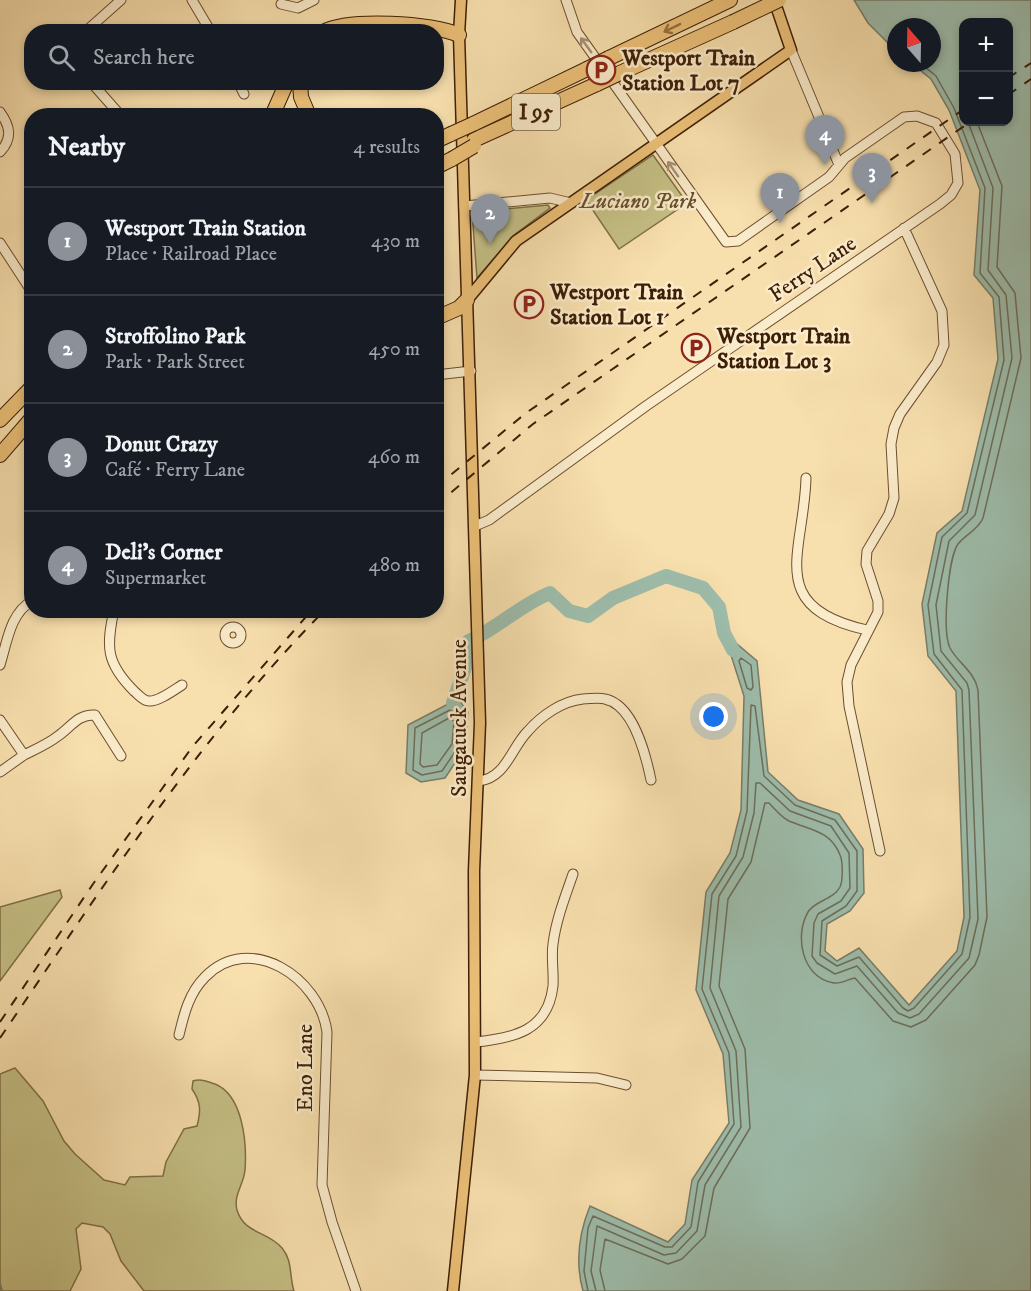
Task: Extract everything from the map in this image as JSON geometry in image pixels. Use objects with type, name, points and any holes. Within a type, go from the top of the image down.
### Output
[{"type":"highway","name":"I 95","points":[[444,156],[452,155],[521,118],[779,0]]},
{"type":"highway","name":"I 95","points":[[444,136],[727,1]]},
{"type":"highway","points":[[348,24],[371,24]]},
{"type":"highway","points":[[444,30],[459,35]]},
{"type":"highway","points":[[444,36],[459,35]]},
{"type":"highway","points":[[276,108],[283,90]]},
{"type":"highway","points":[[301,90],[306,108]]},
{"type":"highway","points":[[444,132],[451,131]]},
{"type":"highway","points":[[444,161],[452,155]]},
{"type":"highway","points":[[444,306],[459,299],[467,300]]},
{"type":"highway","points":[[444,315],[459,308],[467,300]]},
{"type":"highway","points":[[0,420],[24,394]]},
{"type":"highway","points":[[0,455],[24,427]]},
{"type":"highway","points":[[0,467],[24,441]]},
{"type":"main road","name":"Saugatuck Avenue","points":[[453,1291],[477,1042],[474,938],[479,782],[478,632],[459,35],[460,0]]},
{"type":"main road","points":[[467,300],[516,241],[790,50],[774,0]]},
{"type":"street","points":[[94,24],[121,0]]},
{"type":"street","points":[[192,0],[206,24]]},
{"type":"street","points":[[281,4],[298,8],[314,0]]},
{"type":"street","points":[[566,0],[577,32],[716,230],[729,243],[738,241],[830,177],[839,165],[790,50]]},
{"type":"street","points":[[98,90],[114,108]]},
{"type":"street","points":[[242,90],[244,94]]},
{"type":"street","points":[[0,112],[7,122],[10,133],[8,141],[0,152]]},
{"type":"street","name":"Ferry Lane","points":[[475,526],[485,523],[646,406],[944,201],[956,187],[958,168],[951,146],[936,123],[925,118],[908,116],[893,122],[839,165]]},
{"type":"street","points":[[464,206],[550,198],[571,203]]},
{"type":"street","points":[[880,850],[849,706],[847,682],[851,665],[878,612],[878,601],[866,564],[867,551],[889,514],[894,498],[891,444],[894,428],[900,414],[937,362],[944,345],[942,311],[904,228]]},
{"type":"street","points":[[0,243],[24,279]]},
{"type":"street","points":[[444,374],[471,370]]},
{"type":"street","points":[[806,478],[806,504],[798,534],[797,560],[801,588],[806,601],[819,613],[845,625],[867,630]]},
{"type":"street","points":[[0,665],[14,621],[18,612],[24,607]]},
{"type":"street","points":[[112,618],[109,634],[109,654],[126,682],[145,701],[151,702],[182,685]]},
{"type":"street","points":[[479,782],[499,773],[527,731],[545,717],[573,700],[592,698],[611,701],[628,716],[640,740],[651,780]]},
{"type":"street","points":[[0,772],[24,755],[60,736],[73,722],[87,715],[95,715],[121,756]]},
{"type":"street","points":[[0,720],[24,755]]},
{"type":"street","points":[[477,1042],[520,1035],[534,1025],[545,1011],[553,988],[554,940],[573,874]]},
{"type":"street","name":"Eno Lane","points":[[179,1035],[187,1006],[197,986],[208,974],[228,963],[249,960],[271,963],[291,972],[312,992],[322,1009],[327,1032],[322,1185],[356,1291]]},
{"type":"street","points":[[475,1075],[597,1077],[626,1085]]},
{"type":"green space","name":"Luciano Park","points":[[653,155],[687,203],[619,249],[586,200]]},
{"type":"green space","points":[[548,205],[550,208],[514,235],[477,278],[472,212]]},
{"type":"green space","points":[[60,890],[62,897],[0,981],[0,907]]},
{"type":"green space","points":[[15,1068],[43,1101],[64,1141],[75,1154],[104,1180],[125,1185],[130,1177],[163,1176],[166,1162],[184,1129],[197,1126],[199,1107],[192,1089],[193,1081],[199,1080],[215,1084],[224,1090],[232,1098],[237,1109],[244,1134],[245,1170],[236,1199],[237,1210],[245,1224],[270,1238],[282,1248],[289,1263],[294,1291],[144,1291],[121,1261],[110,1234],[103,1227],[82,1223],[76,1229],[81,1269],[70,1291],[0,1291],[0,1074]]},
{"type":"water","points":[[854,0],[1031,0],[1031,1291],[583,1291],[579,1269],[579,1248],[590,1206],[668,1242],[685,1224],[692,1180],[729,1123],[723,1054],[696,990],[706,892],[730,853],[741,810],[744,696],[724,633],[757,661],[768,772],[798,800],[839,814],[863,849],[864,893],[850,911],[827,924],[825,951],[837,961],[859,948],[909,1005],[957,951],[964,917],[956,691],[928,656],[922,604],[937,533],[962,511],[998,359],[993,298],[974,275],[980,190],[949,110],[931,79],[922,72],[941,72],[941,18],[887,18],[887,42],[868,23]]},
{"type":"water","points":[[460,701],[468,712],[465,748],[445,778],[421,782],[406,773],[408,725],[448,704]]},
{"type":"waterway","points":[[453,703],[468,658],[469,641],[550,593],[569,611],[588,616],[613,598],[666,576],[703,588],[719,607],[724,633],[733,650]]},
{"type":"waterway","points":[[0,1284],[2,1291]]},
{"type":"railway","points":[[1013,75],[1031,63]]},
{"type":"railway","points":[[1013,92],[1031,79]]},
{"type":"railway","points":[[444,480],[526,413],[959,112]]},
{"type":"railway","points":[[444,498],[533,424],[964,126]]},
{"type":"railway","points":[[0,1022],[93,884],[193,746],[305,618]]},
{"type":"railway","points":[[0,1038],[114,871],[193,763],[235,710],[317,618]]},
{"type":"place","name":"Westport Train Station Lot 7","points":[[601,70]]},
{"type":"place","name":"Deli's Corner","points":[[825,165]]},
{"type":"place","name":"Donut Crazy","points":[[872,203]]},
{"type":"place","name":"Westport Train Station","points":[[780,223]]},
{"type":"place","name":"Stroffolino Park","points":[[490,244]]},
{"type":"place","name":"Westport Train Station Lot 1","points":[[529,304]]},
{"type":"place","name":"Westport Train Station Lot 3","points":[[696,348]]}]
